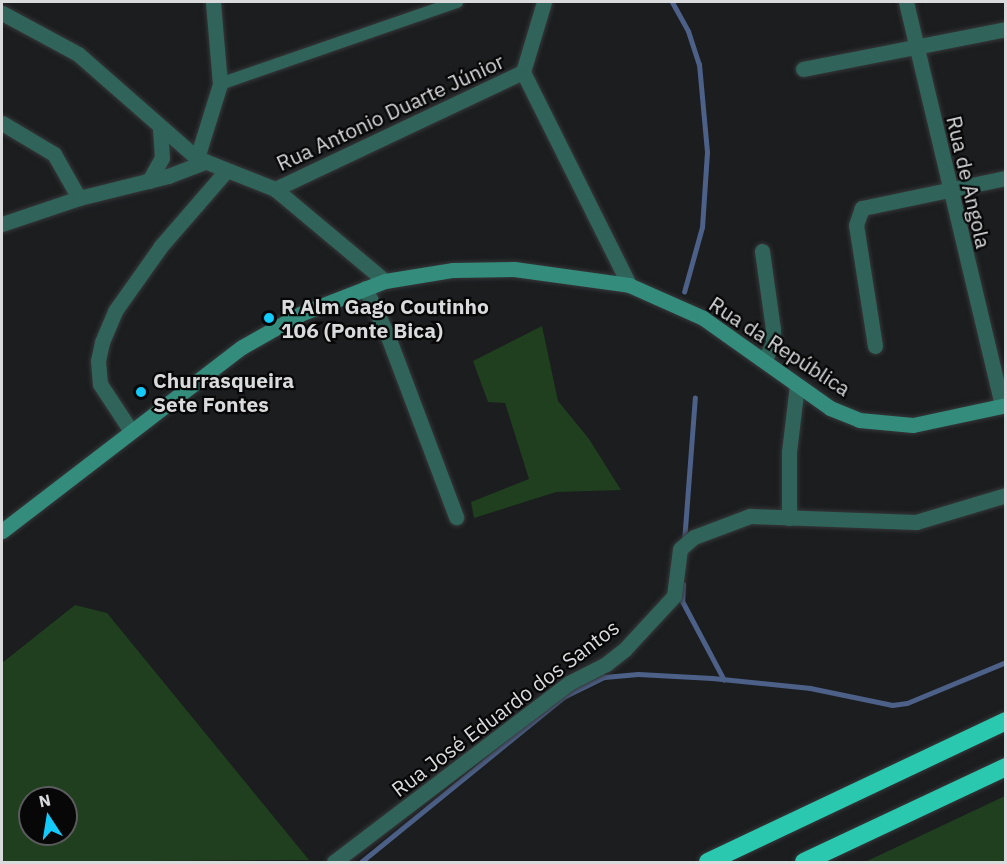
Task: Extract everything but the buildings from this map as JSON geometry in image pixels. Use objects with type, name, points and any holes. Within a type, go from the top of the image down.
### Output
[{"type":"highway","points":[[708,862],[1005,721]]},
{"type":"highway","points":[[804,862],[1005,768]]},
{"type":"main road","name":"Rua da República","points":[[2,531],[242,347],[300,314],[384,281],[453,270],[514,269],[629,285],[703,318],[765,359],[796,385],[830,408],[859,420],[913,425],[1004,406]]},
{"type":"street","points":[[201,160],[220,84],[213,2]]},
{"type":"street","points":[[220,84],[457,2]]},
{"type":"street","points":[[544,2],[522,72],[629,285]]},
{"type":"street","name":"Rua de Angola","points":[[906,2],[949,191],[1004,406]]},
{"type":"street","points":[[2,13],[78,54],[160,129],[201,160],[225,172],[276,189],[384,281]]},
{"type":"street","points":[[803,69],[1005,29]]},
{"type":"street","name":"Rua Antonio Duarte Júnior","points":[[276,189],[522,72]]},
{"type":"street","points":[[2,123],[54,154],[79,198]]},
{"type":"street","points":[[149,181],[162,158],[160,129]]},
{"type":"street","points":[[2,224],[79,198],[149,181],[201,160]]},
{"type":"street","points":[[131,431],[100,384],[98,361],[102,342],[115,311],[161,246],[225,172]]},
{"type":"street","points":[[875,346],[858,215],[871,205],[1005,178]]},
{"type":"street","points":[[762,251],[773,329],[773,344],[765,359]]},
{"type":"street","points":[[365,288],[387,334],[456,517]]},
{"type":"street","points":[[789,518],[789,452],[796,385]]},
{"type":"street","name":"Rua José Eduardo dos Santos","points":[[334,862],[569,683],[606,664],[625,649],[674,596],[680,549],[694,537],[750,516],[916,522],[1005,495]]},
{"type":"green space","points":[[542,326],[558,401],[589,439],[621,490],[556,492],[474,518],[471,502],[529,479],[505,403],[488,402],[473,361]]},
{"type":"green space","points":[[75,605],[107,613],[309,860],[2,862],[2,663]]},
{"type":"green space","points":[[1005,796],[1005,862],[865,862]]},
{"type":"waterway","points":[[672,2],[688,31],[699,64],[707,152],[702,227],[684,292]]},
{"type":"waterway","points":[[684,542],[695,397]]},
{"type":"waterway","points":[[683,584],[682,601],[724,680]]},
{"type":"waterway","points":[[361,862],[563,697],[604,677],[638,674],[712,678],[810,688],[892,705],[907,703],[1006,662]]},
{"type":"place","name":"R Alm Gago Coutinho 106 (Ponte Bica)","points":[[269,318]]},
{"type":"place","name":"Churrasqueira Sete Fontes","points":[[141,392]]}]
